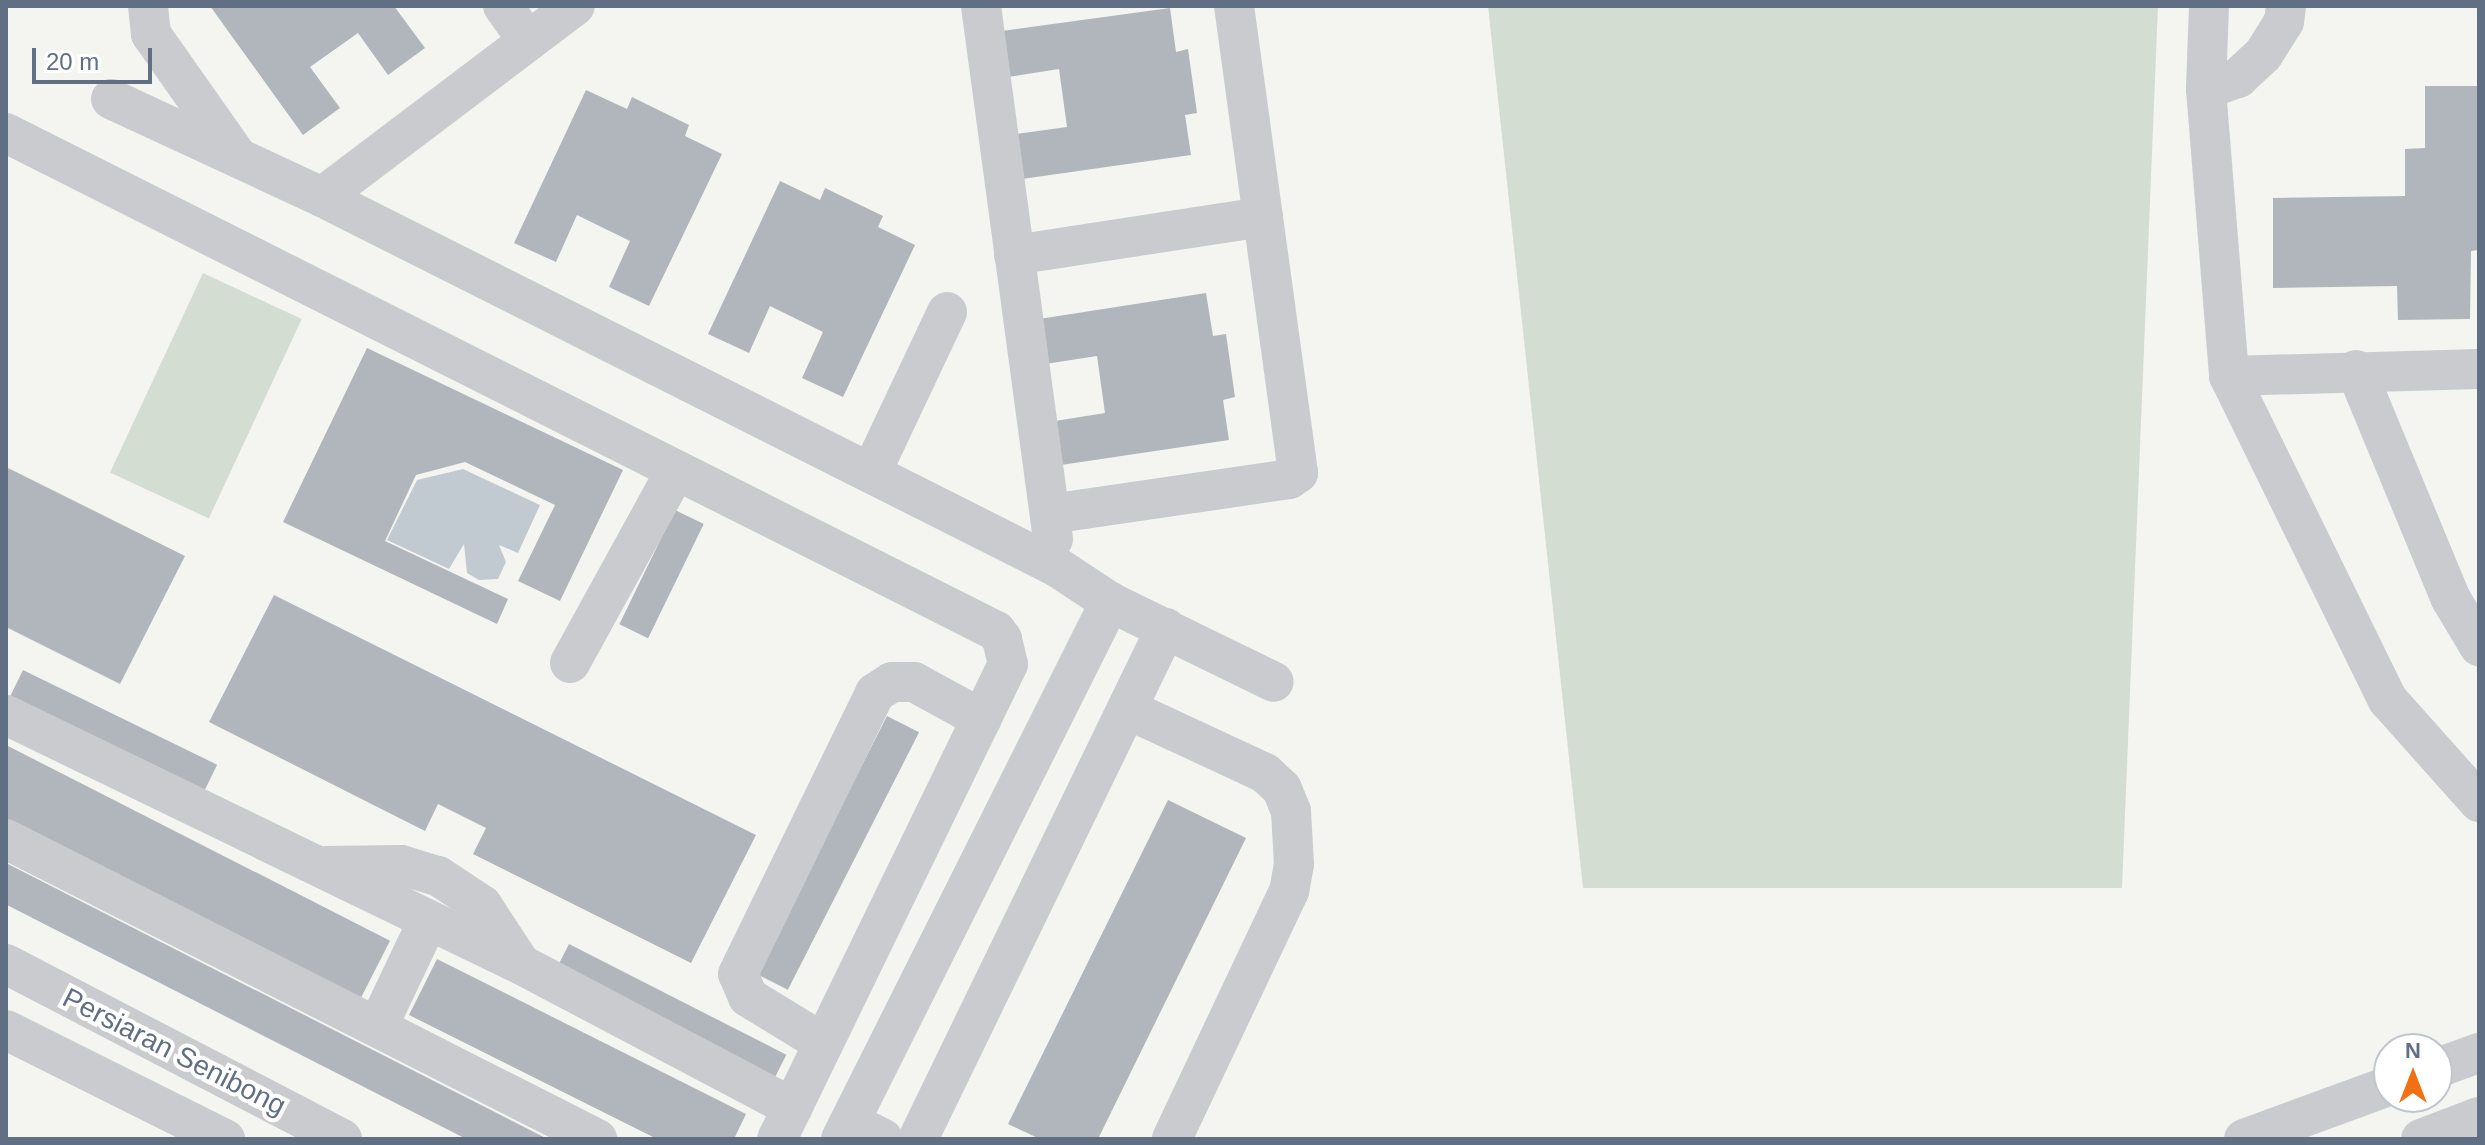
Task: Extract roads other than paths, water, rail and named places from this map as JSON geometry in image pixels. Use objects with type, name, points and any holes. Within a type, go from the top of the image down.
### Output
[{"type":"street","points":[[148,6],[151,34],[238,158]]},
{"type":"street","points":[[503,6],[528,41]]},
{"type":"street","points":[[322,197],[575,6]]},
{"type":"street","points":[[981,6],[1057,567]]},
{"type":"street","points":[[1050,514],[1289,479],[1298,473],[1234,6]]},
{"type":"street","points":[[2209,6],[2206,89],[2229,376],[2388,700],[2479,802]]},
{"type":"street","points":[[2206,89],[2238,78],[2263,55],[2284,22],[2286,6]]},
{"type":"street","points":[[111,99],[322,197],[1057,567],[1110,602],[1274,682]]},
{"type":"street","points":[[6,133],[996,631],[1008,664],[785,1124],[522,965],[427,923],[322,866],[6,715]]},
{"type":"street","points":[[1014,255],[1263,217]]},
{"type":"street","points":[[871,473],[947,312]]},
{"type":"street","points":[[2229,376],[2356,370],[2479,369]]},
{"type":"street","points":[[2356,370],[2451,599],[2479,646]]},
{"type":"street","points":[[570,663],[675,472]]},
{"type":"street","points":[[858,1133],[1110,602]]},
{"type":"street","points":[[918,1139],[1166,628]]},
{"type":"street","points":[[823,1043],[748,997],[738,974],[868,707],[875,693],[892,682],[914,682],[982,719]]},
{"type":"street","points":[[1127,709],[1265,773],[1282,789],[1291,811],[1294,864],[1289,891],[1172,1139]]},
{"type":"street","points":[[6,839],[597,1139]]},
{"type":"street","points":[[322,866],[401,865],[438,876],[482,905],[522,965]]},
{"type":"street","points":[[378,1026],[427,923]]},
{"type":"street","name":"Persiaran Senibong","points":[[6,964],[342,1139]]},
{"type":"street","name":"Persiaran Senibong","points":[[6,1030],[225,1139]]},
{"type":"street","points":[[2453,1062],[2479,1053]]},
{"type":"street","points":[[2244,1139],[2373,1092]]},
{"type":"street","points":[[2421,1139],[2479,1117]]}]
